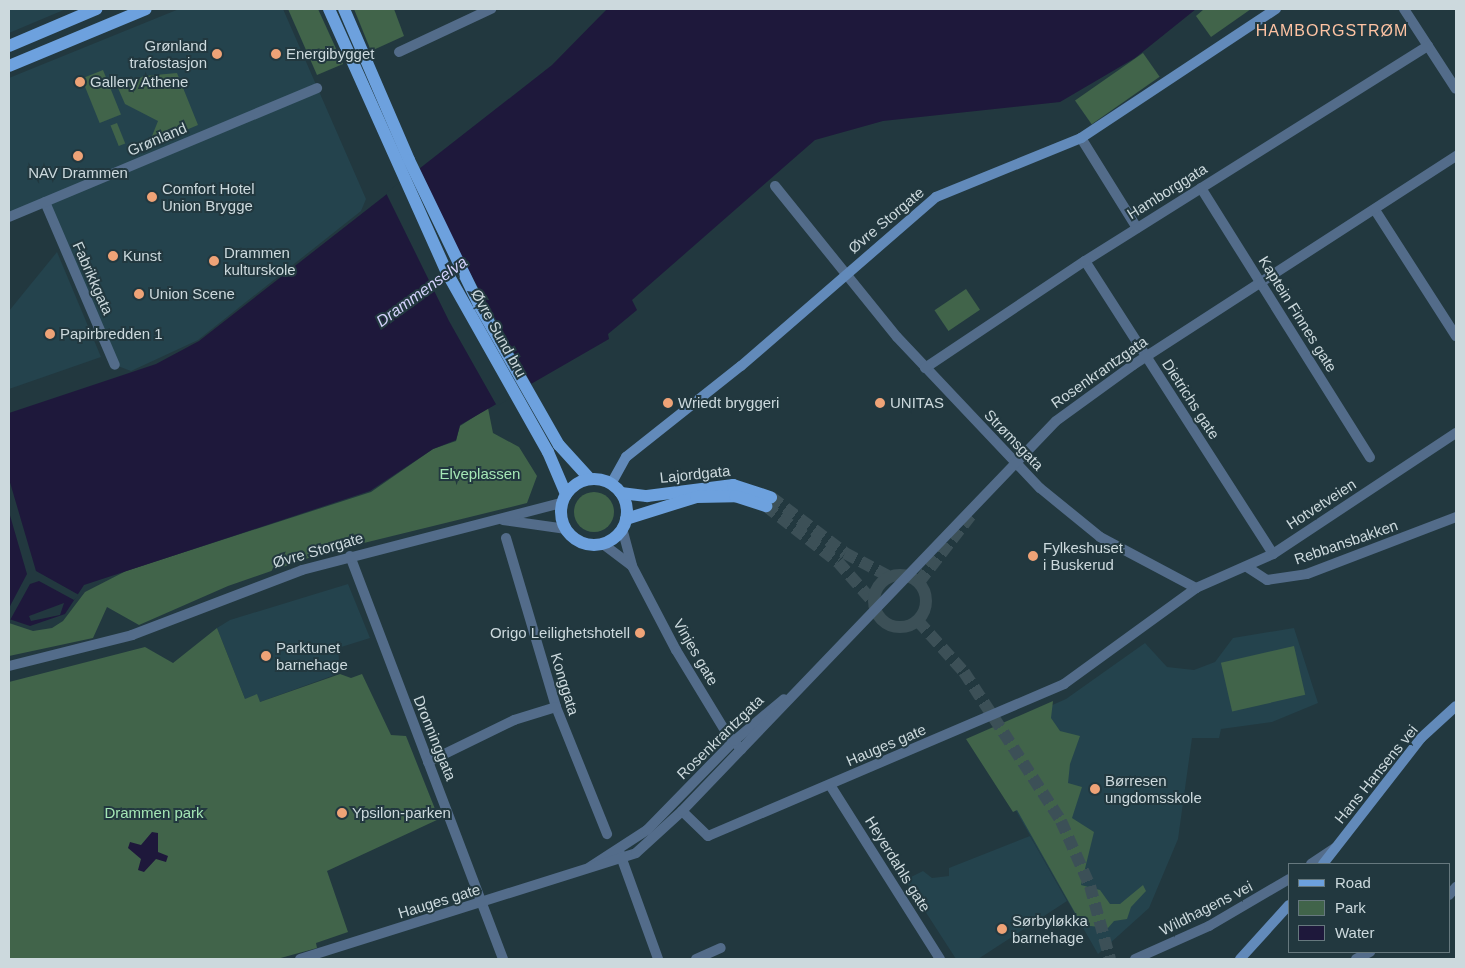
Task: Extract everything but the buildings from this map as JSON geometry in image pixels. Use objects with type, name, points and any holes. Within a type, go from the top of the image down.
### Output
[{"type":"main road","points":[[9,46],[96,9]]},
{"type":"main road","points":[[9,66],[146,9]]},
{"type":"main road","name":"Øvre Sund bru","points":[[329,9],[397,166],[446,271],[554,463],[563,498]]},
{"type":"main road","name":"Øvre Sund bru","points":[[344,9],[409,160],[470,288],[566,454],[589,478]]},
{"type":"main road","name":"Øvre Storgate","points":[[611,484],[626,457],[742,366],[847,272],[936,197],[1081,138],[1276,9]]},
{"type":"main road","points":[[589,478],[611,484],[621,493],[624,523],[603,544],[582,543],[566,530],[563,498],[589,478]]},
{"type":"main road","name":"Lajordgata","points":[[621,493],[647,496],[733,486],[768,501],[735,496],[696,497],[624,523]]},
{"type":"main road","name":"Hans Hansens vei","points":[[1325,863],[1421,738],[1456,706]]},
{"type":"main road","points":[[1240,959],[1288,906]]},
{"type":"street","points":[[399,52],[491,9]]},
{"type":"street","points":[[1404,9],[1456,89]]},
{"type":"street","name":"Hamborggata","points":[[925,368],[1085,261],[1428,46]]},
{"type":"street","name":"Grønland","points":[[9,217],[317,88]]},
{"type":"street","points":[[1081,138],[1137,228]]},
{"type":"street","name":"Rosenkrantzgata","points":[[674,803],[789,697],[1015,462],[1086,396],[1456,156]]},
{"type":"street","name":"Strømsgata","points":[[776,186],[925,368],[1015,462],[1100,537],[1196,588]]},
{"type":"street","name":"Kaptein Finnes gate","points":[[1201,188],[1370,457]]},
{"type":"street","name":"Fabrikkgata","points":[[44,202],[115,365]]},
{"type":"street","points":[[1375,210],[1456,336]]},
{"type":"street","name":"Dietrichs gate","points":[[1085,261],[1273,554]]},
{"type":"street","name":"Hotvetveien","points":[[1196,588],[1273,554],[1456,433]]},
{"type":"street","name":"Øvre Storgate","points":[[9,666],[149,629],[239,590],[350,556],[502,519],[563,498]]},
{"type":"street","name":"Rebbansbakken","points":[[1247,567],[1267,580],[1307,574],[1456,517]]},
{"type":"street","name":"Øvre Storgate","points":[[502,519],[566,530]]},
{"type":"street","name":"Vinjes gate","points":[[624,523],[632,566],[676,650],[738,745]]},
{"type":"street","name":"Konggata","points":[[506,538],[556,707],[606,834]]},
{"type":"street","name":"Vinjes gate","points":[[603,544],[632,566]]},
{"type":"street","name":"Dronninggata","points":[[350,556],[503,959]]},
{"type":"street","name":"Hauges gate","points":[[300,959],[587,869],[623,860],[645,847],[682,811],[708,836],[1064,684],[1196,588]]},
{"type":"street","points":[[428,762],[514,720],[556,707]]},
{"type":"street","name":"Rosenkrantzgata","points":[[682,811],[738,745]]},
{"type":"street","name":"Heyerdahls gate","points":[[830,785],[940,959]]},
{"type":"street","name":"Hauges gate","points":[[587,869],[619,850],[674,803]]},
{"type":"street","points":[[1312,863],[1338,846]]},
{"type":"street","points":[[619,850],[658,959]]},
{"type":"street","name":"Wildhagens vei","points":[[1135,959],[1208,926],[1288,880]]},
{"type":"street","points":[[696,959],[720,948]]},
{"type":"street","points":[[1356,959],[1368,953]]},
{"type":"shaded area","points":[[9,9],[66,9],[9,33]]},
{"type":"shaded area","points":[[179,9],[283,9],[366,199],[361,211],[198,340],[131,371],[115,365],[45,203],[9,217],[9,78]]},
{"type":"shaded area","name":"Papirbredden 1","points":[[57,252],[101,357],[9,389],[9,311]]},
{"type":"shaded area","points":[[348,584],[370,638],[338,648],[340,673],[260,702],[245,699],[217,628],[230,620]]},
{"type":"shaded area","name":"Børresen ungdomsskole","points":[[1294,628],[1318,703],[1272,722],[1221,729],[1219,738],[1192,738],[1178,839],[1149,908],[1098,954],[975,739],[1066,699],[1145,643],[1167,667],[1194,670],[1215,662],[1233,638]]},
{"type":"shaded area","points":[[1030,836],[1067,901],[978,959],[956,959],[905,880],[923,871],[932,878],[949,876],[949,868]]},
{"type":"green space","points":[[288,9],[318,9],[343,64],[317,75]]},
{"type":"green space","points":[[354,9],[394,9],[404,36],[371,51]]},
{"type":"green space","points":[[1204,9],[1251,9],[1211,37],[1196,16]]},
{"type":"green space","points":[[1143,53],[1160,77],[1092,124],[1075,101]]},
{"type":"green space","points":[[103,70],[121,115],[100,123],[82,79]]},
{"type":"green space","points":[[177,73],[198,125],[148,146],[158,121],[125,104],[118,88],[144,76]]},
{"type":"green space","points":[[117,123],[125,143],[119,146],[111,126]]},
{"type":"green space","points":[[966,289],[980,310],[948,331],[934,310]]},
{"type":"green space","name":"Elveplassen","points":[[488,408],[493,433],[519,447],[537,476],[527,503],[323,553],[228,586],[139,625],[107,607],[93,638],[9,656],[9,623],[33,631],[52,628],[63,621],[85,592],[126,571],[371,492],[433,449],[456,441],[460,426]]},
{"type":"green space","points":[[594,492],[608,498],[614,512],[608,526],[594,532],[580,526],[574,512],[580,498]]},
{"type":"green space","name":"Drammen park","points":[[217,628],[245,699],[257,694],[260,702],[340,674],[351,678],[362,674],[391,735],[406,736],[439,819],[327,871],[348,932],[316,943],[317,948],[277,959],[9,959],[9,682],[145,647],[173,663]]},
{"type":"green space","points":[[1294,646],[1305,695],[1232,712],[1221,663]]},
{"type":"green space","points":[[1053,701],[1051,718],[1060,731],[1080,736],[1070,764],[1068,783],[1082,787],[1072,818],[1094,832],[1081,885],[1100,890],[1110,904],[1120,904],[1143,885],[1146,891],[1131,907],[1127,919],[1114,921],[1108,928],[1082,925],[1017,810],[1013,812],[966,739]]},
{"type":"water","name":"Drammenselva","points":[[607,9],[1196,9],[1135,58],[1060,102],[883,121],[815,140],[632,300],[637,310],[608,334],[609,339],[460,425],[456,440],[433,449],[370,491],[84,585],[65,614],[30,626],[9,619],[9,413],[156,364],[199,341],[552,65]]},
{"type":"water","points":[[152,832],[158,833],[158,852],[168,856],[166,862],[156,859],[144,872],[138,870],[141,859],[128,848],[130,842],[141,845]]},
{"type":"pier","points":[[419,167],[463,260],[532,385],[497,406],[449,321],[386,193]]},
{"type":"pier","points":[[9,479],[36,571],[79,595],[74,600],[39,581],[30,584],[9,622],[9,608],[27,574],[9,512]]},
{"type":"pier","points":[[64,603],[60,615],[31,621],[29,616]]},
{"type":"tunnel","points":[[771,497],[845,553],[890,577]]},
{"type":"tunnel","points":[[766,506],[838,562],[874,603]]},
{"type":"tunnel","points":[[919,582],[971,515]]},
{"type":"tunnel","points":[[895,575],[905,575],[919,582],[926,596],[926,601],[926,606],[919,620],[905,627],[895,627],[885,623],[878,616],[874,606],[874,596],[878,586],[885,579],[895,575]]},
{"type":"tunnel","points":[[918,621],[964,672],[1061,821],[1090,886],[1110,959]]},
{"type":"place","name":"Grønland trafostasjon","points":[[217,54]]},
{"type":"place","name":"Energibygget","points":[[276,54]]},
{"type":"place","name":"Gallery Athene","points":[[80,82]]},
{"type":"place","name":"NAV Drammen","points":[[78,156]]},
{"type":"place","name":"Comfort Hotel Union Brygge","points":[[152,197]]},
{"type":"place","name":"Kunst","points":[[113,256]]},
{"type":"place","name":"Drammen kulturskole","points":[[214,261]]},
{"type":"place","name":"Union Scene","points":[[139,294]]},
{"type":"place","name":"Papirbredden 1","points":[[50,334]]},
{"type":"place","name":"Wriedt bryggeri","points":[[668,403]]},
{"type":"place","name":"UNITAS","points":[[880,403]]},
{"type":"place","name":"Fylkeshuset i Buskerud","points":[[1033,556]]},
{"type":"place","name":"Origo Leilighetshotell","points":[[640,633]]},
{"type":"place","name":"Parktunet barnehage","points":[[266,656]]},
{"type":"place","name":"Børresen ungdomsskole","points":[[1095,789]]},
{"type":"place","name":"Ypsilon-parken","points":[[342,813]]},
{"type":"place","name":"Sørbyløkka barnehage","points":[[1002,929]]},
{"type":"district","name":"HAMBORGSTRØM","points":[[1332,31]]}]
